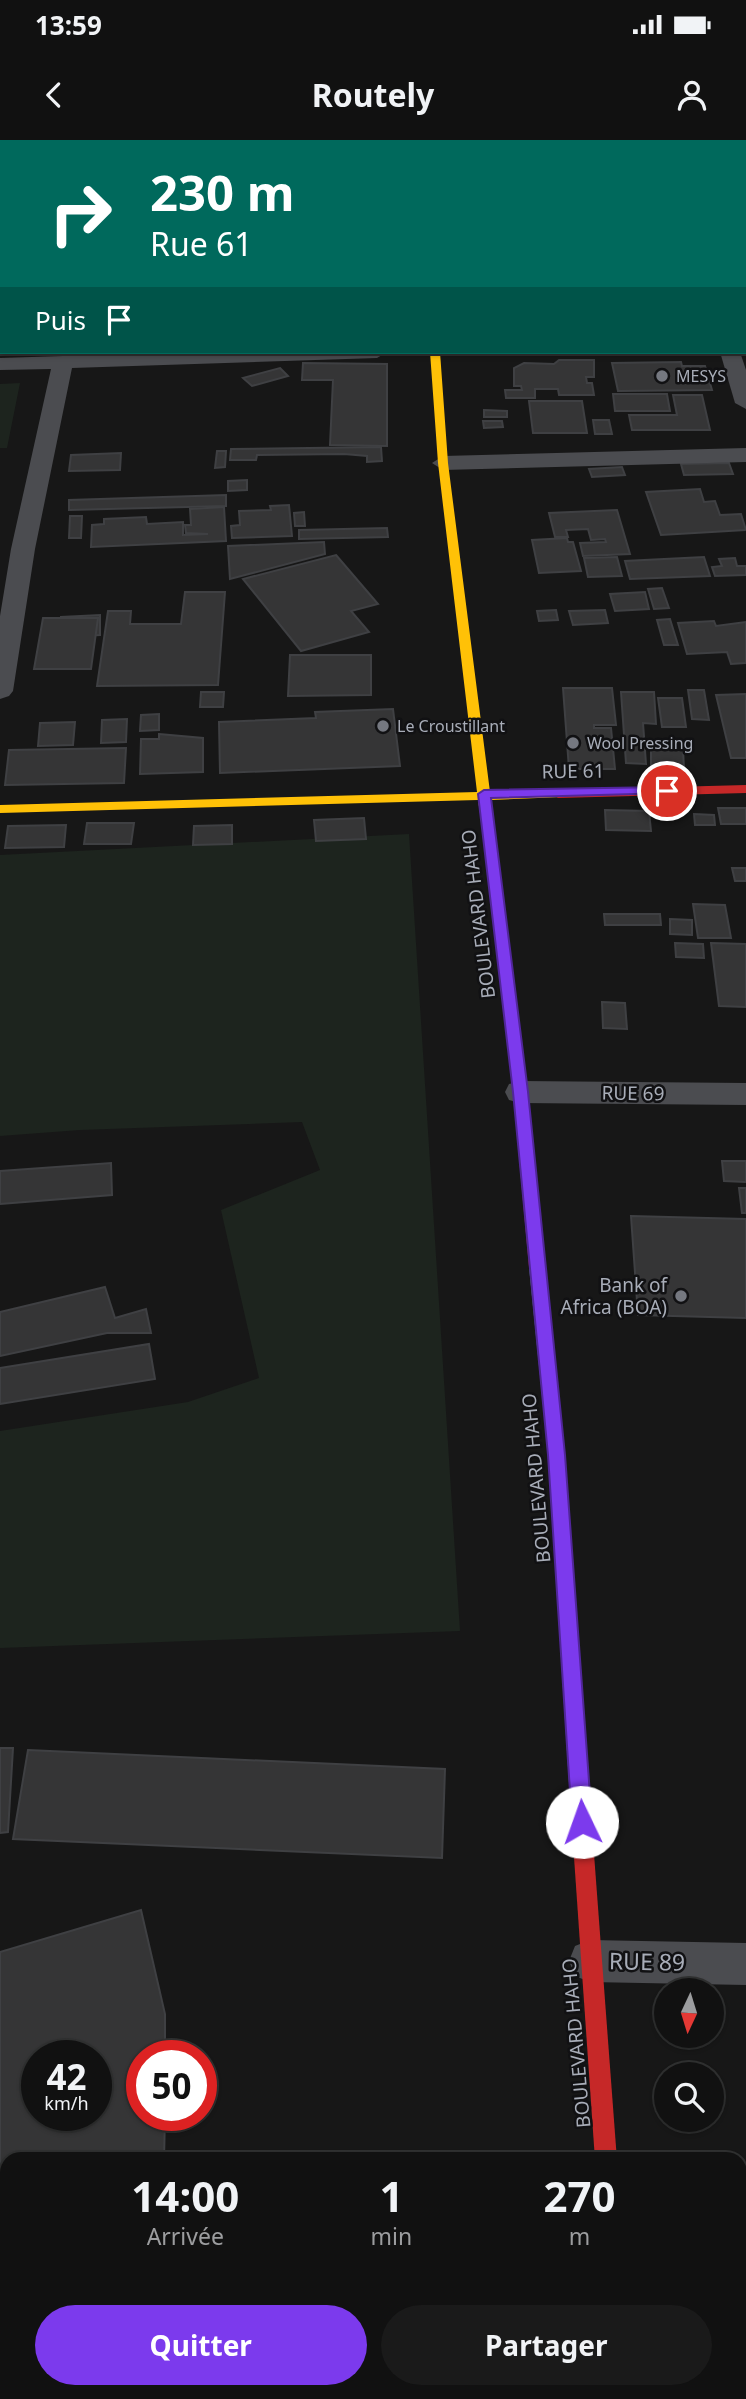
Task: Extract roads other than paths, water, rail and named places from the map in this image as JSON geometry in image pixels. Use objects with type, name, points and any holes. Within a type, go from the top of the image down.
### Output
[{"type":"main road","name":"BOULEVARD HAHO","points":[[435,354],[443,463],[520,1092],[568,1601],[590,1961],[606,2152]]},
{"type":"main road","name":"RUE 61","points":[[0,809],[746,789]]},
{"type":"street","points":[[0,364],[320,354]]},
{"type":"street","points":[[731,354],[746,403]]},
{"type":"street","points":[[0,691],[11,549],[63,363]]},
{"type":"street","points":[[443,463],[746,455]]},
{"type":"street","name":"RUE 69","points":[[520,1092],[746,1094]]},
{"type":"street","name":"RUE 89","points":[[590,1961],[746,1964]]},
{"type":"place","name":"MESYS","points":[[662,376]]},
{"type":"place","name":"Le Croustillant","points":[[383,726]]},
{"type":"place","name":"Wool Pressing","points":[[573,743]]},
{"type":"place","name":"Bank of Africa (BOA)","points":[[681,1296]]}]
